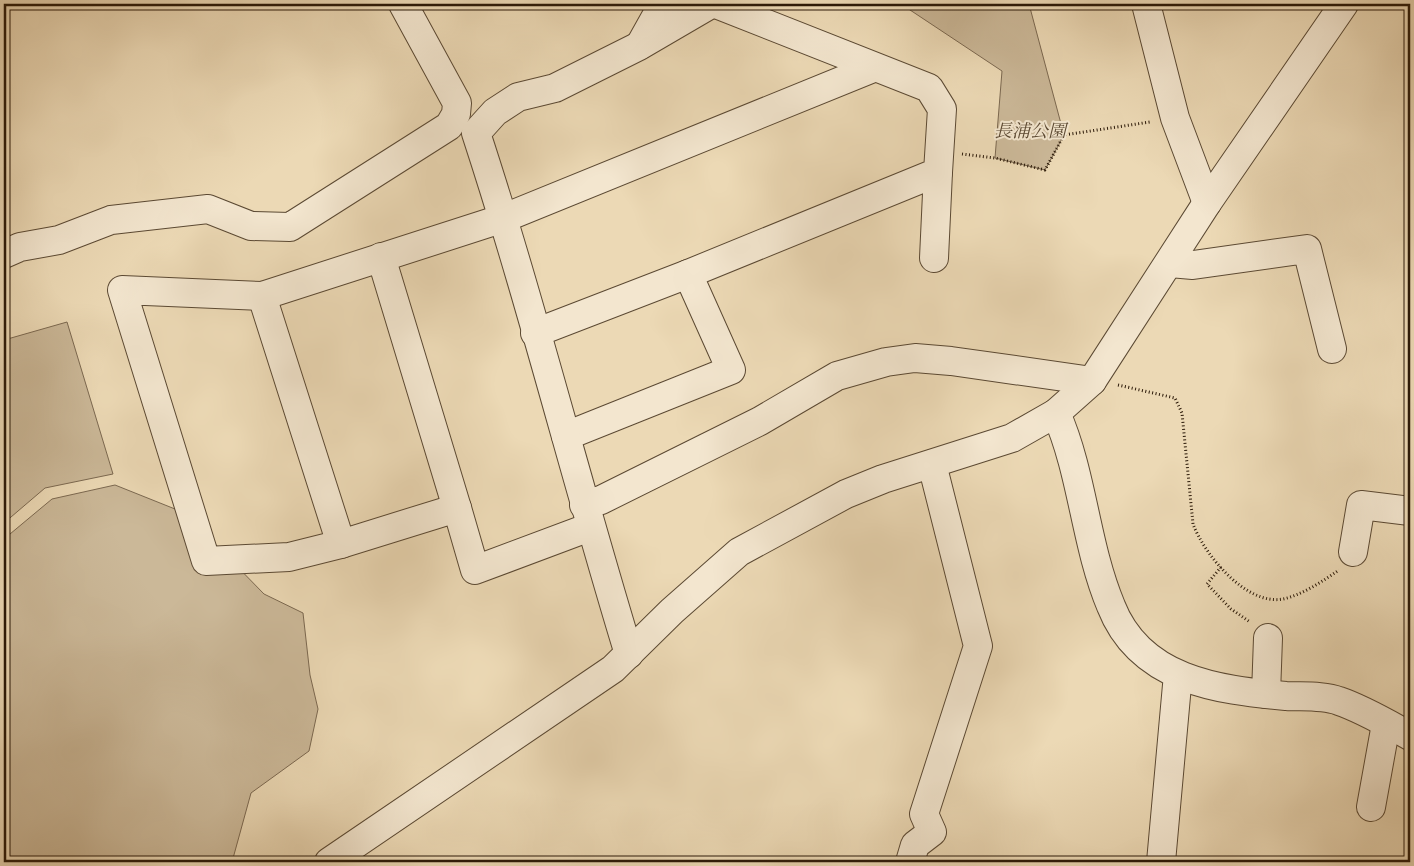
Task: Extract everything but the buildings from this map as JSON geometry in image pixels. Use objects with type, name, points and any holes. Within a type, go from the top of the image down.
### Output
[{"type":"street","points":[[4,254],[20,247],[59,240],[111,220],[208,209],[251,226],[290,227],[449,126],[456,114],[457,103],[403,4]]},
{"type":"street","points":[[639,46],[663,4]]},
{"type":"street","points":[[629,654],[587,516],[504,218],[476,133],[495,112],[518,97],[555,88],[639,46],[711,4]]},
{"type":"street","points":[[716,4],[873,68],[929,88],[942,109],[934,258]]},
{"type":"street","points":[[1146,4],[1175,118],[1207,203]]},
{"type":"street","points":[[329,862],[613,669],[672,610],[739,552],[846,494],[883,479],[1012,438],[1056,413],[1092,381],[1207,203],[1344,4]]},
{"type":"street","points":[[457,508],[342,544],[289,557],[206,561],[122,290],[262,296],[504,218],[873,68]]},
{"type":"street","points":[[535,333],[688,274],[939,161]]},
{"type":"street","points":[[1170,263],[1193,265],[1308,249],[1332,349]]},
{"type":"street","points":[[382,257],[475,570],[587,516],[601,500],[751,425],[837,376],[886,362],[915,358],[951,361],[1092,381]]},
{"type":"street","points":[[566,436],[731,370],[688,274]]},
{"type":"street","points":[[262,296],[342,544]]},
{"type":"street","points":[[1056,413],[1067,437],[1098,571],[1111,608],[1141,650],[1181,677],[1206,685],[1266,694],[1338,700],[1410,736]]},
{"type":"street","points":[[910,862],[914,845],[932,832],[924,814],[978,646],[932,464]]},
{"type":"street","points":[[1353,552],[1361,505],[1410,511]]},
{"type":"street","points":[[1266,694],[1268,638]]},
{"type":"street","points":[[1161,862],[1177,684],[1181,677]]},
{"type":"street","points":[[1371,807],[1386,724]]},
{"type":"path","points":[[939,161],[995,158],[1045,170],[1064,135],[1175,118]]},
{"type":"path","points":[[1092,381],[1174,398],[1182,413],[1193,524],[1200,541],[1221,567],[1243,588],[1262,596],[1282,599],[1301,592],[1338,571],[1353,552]]},
{"type":"path","points":[[1221,567],[1207,584],[1236,613],[1247,621],[1265,628],[1268,638]]},
{"type":"green space","name":"長浦公園","points":[[901,4],[1029,4],[1064,135],[1045,170],[995,158],[1002,71]]},
{"type":"green space","points":[[67,322],[113,474],[45,488],[4,523],[4,340]]},
{"type":"green space","points":[[115,485],[185,513],[264,594],[303,613],[310,675],[318,709],[309,751],[251,793],[232,862],[4,862],[4,539],[52,499]]}]
